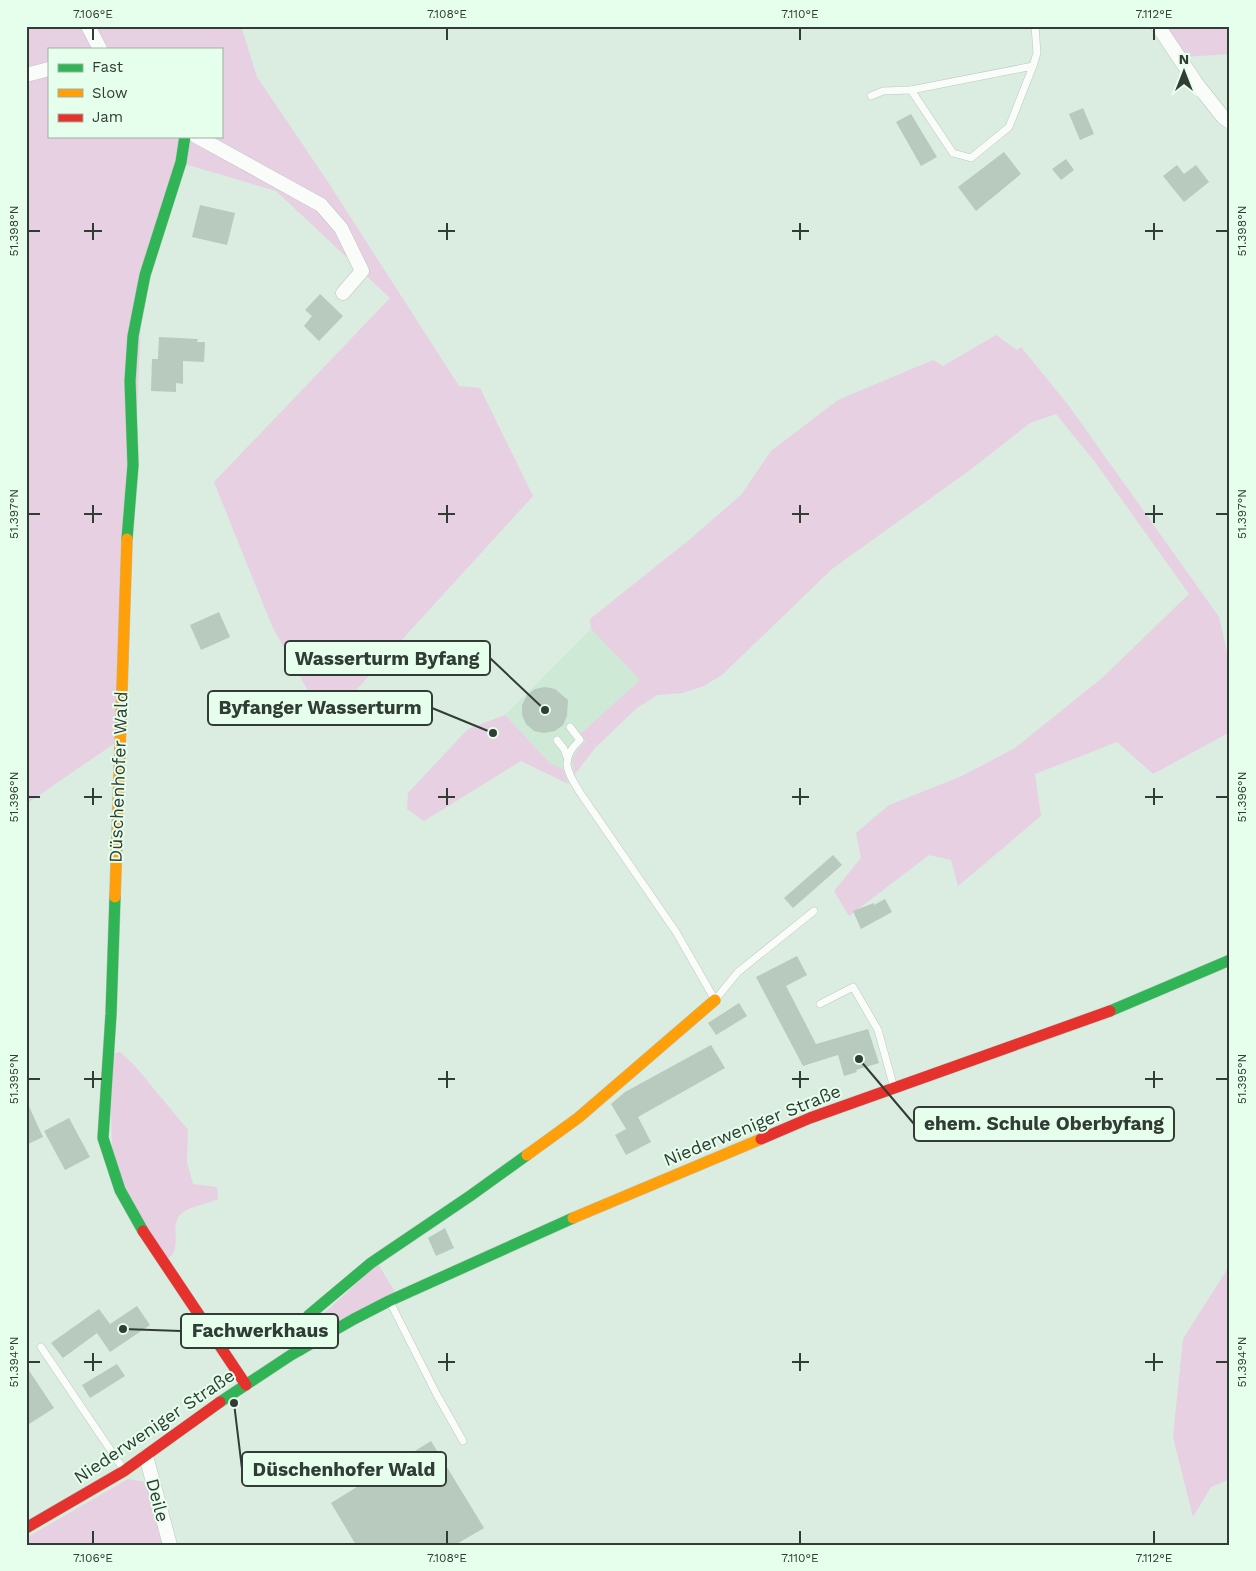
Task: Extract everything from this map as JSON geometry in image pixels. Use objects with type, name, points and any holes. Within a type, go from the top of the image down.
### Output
[{"type":"street","points":[[88,26],[99,48]]},
{"type":"street","points":[[1158,26],[1196,83],[1223,117],[1230,122]]},
{"type":"street","points":[[26,76],[48,69]]},
{"type":"street","name":"Düschenhofer Wald","points":[[184,138],[181,162],[147,267],[133,336],[130,381],[133,465],[125,561],[111,1014],[103,1138],[120,1190],[138,1224],[246,1384]]},
{"type":"street","points":[[200,138],[321,205],[341,228],[362,271],[343,292]]},
{"type":"street","name":"Niederweniger Straße","points":[[26,1528],[124,1471],[246,1384],[300,1350],[390,1301],[546,1228],[810,1118],[1095,1018],[1230,960]]},
{"type":"street","points":[[300,1350],[299,1332],[303,1322],[309,1315],[371,1263],[470,1196],[578,1118],[715,1000]]},
{"type":"street","name":"Deile","points":[[146,1456],[170,1545]]},
{"type":"lane","points":[[911,90],[953,153],[972,158],[1010,127],[1037,54],[1035,26]]},
{"type":"lane","points":[[871,96],[883,91],[911,90],[1034,66]]},
{"type":"lane","points":[[570,727],[580,740],[570,751],[568,757],[567,766],[570,776],[676,932],[715,1000],[738,972],[814,911]]},
{"type":"lane","points":[[556,740],[568,757]]},
{"type":"lane","points":[[820,1004],[853,987],[878,1030],[894,1089]]},
{"type":"lane","points":[[390,1301],[437,1395],[463,1441]]},
{"type":"lane","points":[[41,1348],[124,1471]]},
{"type":"shaded area","points":[[26,26],[241,26],[257,77],[326,179],[459,386],[480,388],[533,496],[326,723],[272,626],[214,482],[390,298],[276,191],[185,164],[142,293],[124,737],[26,804]]},
{"type":"shaded area","points":[[1160,26],[1230,26],[1230,54],[1183,57]]},
{"type":"shaded area","points":[[996,335],[1017,350],[1021,347],[1069,406],[1219,617],[1230,665],[1230,732],[1153,774],[1117,742],[1035,774],[1041,816],[958,886],[951,860],[929,855],[849,916],[834,891],[861,858],[856,833],[889,805],[962,776],[1015,748],[1102,678],[1189,594],[1095,462],[1056,414],[1030,423],[970,470],[832,569],[722,675],[704,686],[683,693],[657,695],[637,708],[595,748],[575,774],[573,769],[574,756],[586,741],[579,735],[640,680],[591,629],[590,619],[689,540],[741,495],[771,451],[838,400],[933,360],[943,366]]},
{"type":"shaded area","points":[[591,629],[640,680],[579,735],[586,741],[572,765],[575,774],[568,784],[563,769],[550,763],[505,715]]},
{"type":"shaded area","points":[[505,715],[550,763],[563,769],[568,784],[521,761],[424,821],[407,809],[408,793],[468,729]]},
{"type":"shaded area","points":[[120,1052],[135,1066],[188,1130],[187,1163],[193,1184],[217,1187],[218,1199],[189,1209],[178,1218],[175,1228],[175,1248],[172,1255],[165,1261],[113,1170],[109,1062],[111,1054]]},
{"type":"shaded area","points":[[378,1264],[395,1292],[314,1334],[308,1328]]},
{"type":"shaded area","points":[[1230,1265],[1230,1479],[1211,1487],[1193,1517],[1173,1437],[1183,1339]]},
{"type":"shaded area","points":[[128,1479],[146,1482],[165,1545],[26,1545],[26,1538]]},
{"type":"building","points":[[1083,108],[1094,134],[1080,140],[1069,114]]},
{"type":"building","points":[[911,114],[937,157],[921,166],[896,122]]},
{"type":"building","points":[[1004,152],[1021,174],[976,211],[958,187]]},
{"type":"building","points":[[1066,159],[1074,170],[1061,180],[1052,169]]},
{"type":"building","points":[[1177,165],[1184,174],[1196,165],[1209,182],[1184,202],[1163,176]]},
{"type":"building","points":[[200,205],[235,213],[227,245],[192,237]]},
{"type":"building","points":[[320,294],[343,316],[319,341],[304,326],[312,316],[305,310]]},
{"type":"building","points":[[159,337],[198,339],[197,342],[205,342],[204,362],[183,361],[183,384],[176,383],[176,392],[151,391],[152,359],[158,359]]},
{"type":"building","points":[[219,612],[230,637],[201,650],[190,625]]},
{"type":"building","points":[[545,687],[555,689],[568,700],[567,716],[563,725],[555,731],[544,733],[534,731],[526,724],[522,715],[522,705],[527,695],[535,689]]},
{"type":"building","points":[[833,855],[842,865],[793,908],[784,898]]},
{"type":"building","points":[[885,899],[892,912],[861,929],[853,911],[874,903],[874,905]]},
{"type":"building","points":[[797,956],[807,975],[786,986],[816,1044],[868,1029],[879,1063],[844,1076],[838,1055],[803,1066],[756,977]]},
{"type":"building","points":[[739,1003],[747,1016],[716,1035],[708,1023]]},
{"type":"building","points":[[711,1045],[725,1068],[638,1117],[651,1142],[626,1155],[615,1135],[626,1129],[611,1104],[625,1092]]},
{"type":"building","points":[[26,1100],[43,1137],[26,1145]]},
{"type":"building","points":[[69,1118],[90,1157],[65,1170],[44,1131]]},
{"type":"building","points":[[445,1228],[454,1248],[436,1256],[428,1238]]},
{"type":"building","points":[[137,1306],[150,1325],[110,1352],[97,1333],[63,1358],[51,1343],[99,1309],[110,1324]]},
{"type":"building","points":[[117,1364],[125,1376],[90,1398],[82,1385]]},
{"type":"building","points":[[26,1366],[54,1408],[26,1426]]},
{"type":"building","points":[[431,1441],[484,1528],[455,1545],[356,1545],[331,1503]]},
{"type":"traffic: fast","points":[[127,539],[133,465],[130,381],[133,336],[145,275],[181,162],[185,138]]},
{"type":"traffic: fast","points":[[115,897],[111,1014],[103,1138],[120,1190],[143,1231]]},
{"type":"traffic: fast","points":[[1110,1011],[1230,960]]},
{"type":"traffic: fast","points":[[300,1350],[300,1331],[309,1315],[371,1263],[527,1155]]},
{"type":"traffic: fast","points":[[220,1402],[291,1355],[354,1319],[389,1301],[573,1218]]},
{"type":"traffic: slow","points":[[115,897],[127,539]]},
{"type":"traffic: slow","points":[[527,1155],[578,1118],[715,1000]]},
{"type":"traffic: slow","points":[[573,1218],[761,1139]]},
{"type":"traffic: jam","points":[[761,1139],[810,1118],[1110,1011]]},
{"type":"traffic: jam","points":[[143,1231],[246,1385]]},
{"type":"traffic: jam","points":[[26,1528],[124,1471],[220,1402]]},
{"type":"place","name":"Wasserturm Byfang","points":[[545,710]]},
{"type":"place","name":"Byfanger Wasserturm","points":[[493,733]]},
{"type":"place","name":"ehem. Schule Oberbyfang","points":[[859,1059]]},
{"type":"place","name":"Fachwerkhaus","points":[[123,1329]]},
{"type":"place","name":"Düschenhofer Wald","points":[[234,1403]]}]
